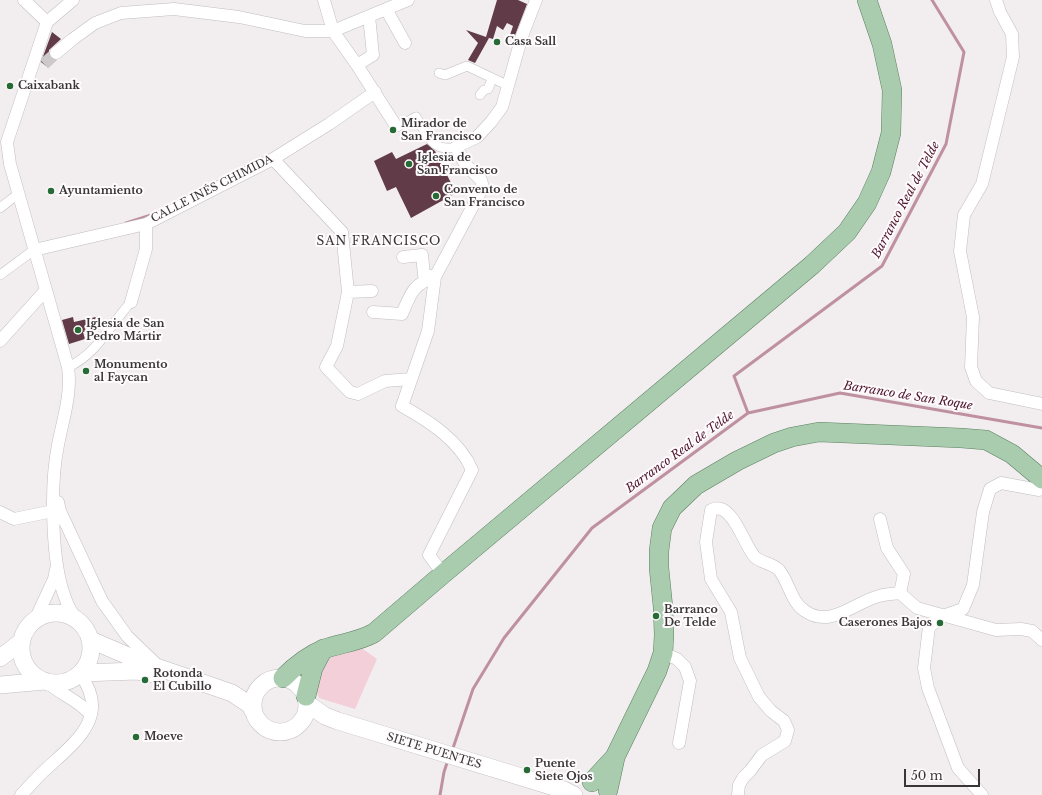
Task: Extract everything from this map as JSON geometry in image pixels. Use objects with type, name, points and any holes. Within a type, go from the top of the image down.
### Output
[{"type":"main road","points":[[253,711],[255,694],[308,658],[323,649],[361,640],[374,633],[812,265],[847,232],[867,203],[881,172],[891,133],[892,90],[882,44],[867,0]]},
{"type":"main road","points":[[569,792],[578,788],[596,789],[615,757],[651,685],[663,654],[664,614],[659,568],[659,551],[662,528],[672,508],[696,485],[716,472],[774,443],[792,437],[819,432],[986,440],[1012,454],[1042,479]]},
{"type":"main road","points":[[46,682],[36,677],[26,666],[21,652],[22,641],[29,626],[35,620],[44,615],[55,613],[66,615],[76,619],[85,628],[91,640],[91,652],[88,664],[80,674]]},
{"type":"main road","points":[[91,640],[178,675],[220,688],[243,699],[250,705],[261,725],[276,732],[292,730],[299,725],[307,712],[307,700],[313,668],[323,649]]},
{"type":"main road","points":[[0,658],[22,641]]},
{"type":"main road","points":[[0,685],[64,682],[80,674],[137,671],[178,675]]},
{"type":"main road","points":[[220,688],[275,680],[297,684],[307,700]]},
{"type":"main road","name":"SIETE PUENTES","points":[[307,700],[325,716],[338,721],[569,792]]},
{"type":"main road","points":[[299,725],[338,721]]},
{"type":"street","points":[[24,0],[47,22]]},
{"type":"street","points":[[73,0],[47,22],[7,142],[10,164],[18,194],[68,367],[70,381],[57,447],[54,485],[54,511],[57,566],[66,600],[76,619]]},
{"type":"street","points":[[324,0],[333,31],[357,64],[397,127],[416,117],[435,145],[446,149],[477,137],[502,107],[507,85],[536,0]]},
{"type":"street","points":[[56,53],[96,23],[121,13],[174,9],[239,17],[305,31],[333,31],[408,0]]},
{"type":"street","points":[[996,0],[1000,12],[1012,34],[1013,57],[982,184],[964,215],[960,251],[973,317],[971,367],[976,381],[989,393],[1042,404]]},
{"type":"street","points":[[386,9],[405,43]]},
{"type":"street","points":[[357,64],[373,55],[369,16]]},
{"type":"street","points":[[32,69],[44,64]]},
{"type":"street","points":[[439,73],[445,75],[467,66],[507,85]]},
{"type":"street","points":[[480,95],[484,90],[488,89],[492,79]]},
{"type":"street","name":"CALLE INÉS CHIMIDA","points":[[34,252],[146,224],[273,159],[329,124],[375,92]]},
{"type":"street","points":[[443,574],[429,555],[472,470],[467,458],[431,423],[402,406],[428,331],[435,276],[483,187],[481,180],[465,164],[456,146]]},
{"type":"street","points":[[273,159],[342,232],[348,292],[337,346],[326,367],[350,392],[358,394],[385,381],[396,379],[411,380]]},
{"type":"street","points":[[0,208],[18,194]]},
{"type":"street","points":[[68,367],[78,362],[92,350],[117,317],[131,302],[146,249],[146,224]]},
{"type":"street","points":[[0,275],[28,253],[34,252]]},
{"type":"street","points":[[403,257],[422,255],[424,275],[435,276]]},
{"type":"street","points":[[373,312],[402,314],[414,287],[424,280],[435,276]]},
{"type":"street","points":[[0,341],[45,291]]},
{"type":"street","points":[[348,292],[372,291]]},
{"type":"street","points":[[982,795],[958,768],[928,688],[924,668],[929,627],[943,616],[963,609],[973,585],[983,512],[990,489],[1001,482],[1039,490],[1042,488]]},
{"type":"street","points":[[54,485],[60,511],[102,601],[127,636],[161,668]]},
{"type":"street","points":[[738,795],[739,785],[743,778],[762,755],[785,741],[788,730],[784,721],[771,711],[759,697],[740,658],[731,612],[711,579],[706,542],[711,510],[717,508],[723,510],[730,516],[756,558],[779,571],[792,596],[804,611],[818,617],[838,615],[878,596],[900,593],[917,608],[996,630],[1021,629],[1032,631],[1042,640]]},
{"type":"street","points":[[0,512],[14,519],[54,511]]},
{"type":"street","points":[[880,519],[887,548],[904,574],[900,593]]},
{"type":"street","points":[[35,620],[54,579],[57,566]]},
{"type":"street","points":[[663,654],[677,659],[685,667],[690,681],[679,743]]},
{"type":"street","points":[[22,795],[89,725],[92,701],[89,686],[80,674]]},
{"type":"street","points":[[46,682],[56,691],[73,699],[86,708],[91,714]]},
{"type":"shaded area","points":[[359,646],[377,659],[355,709],[319,698],[314,685],[329,656]]},
{"type":"building","points":[[497,0],[518,0],[527,4],[514,38],[510,35],[513,26],[507,23],[503,30],[497,26],[493,39],[486,37]]},
{"type":"building","points":[[466,30],[489,38],[475,63],[468,60],[478,43]]},
{"type":"building","points":[[52,32],[61,39],[49,50],[49,55],[53,60],[46,66],[41,62]]},
{"type":"building","points":[[427,144],[435,151],[456,193],[411,218],[396,187],[387,191],[374,161],[392,152],[396,159]]},
{"type":"building","name":"Iglesia de San Pedro Mártir","points":[[100,316],[102,327],[83,332],[85,339],[69,344],[62,320],[73,317],[74,322]]},
{"type":"waterway","name":"Barranco Real de Telde","points":[[748,413],[734,376],[882,266],[946,144],[964,52],[932,0]]},
{"type":"waterway","points":[[126,223],[151,215]]},
{"type":"waterway","name":"Barranco Real de Telde","points":[[452,751],[473,689],[504,638],[592,528],[748,413],[840,393],[1042,428]]},
{"type":"waterway","name":"Barranco Real de Telde","points":[[440,795],[444,772],[448,760]]},
{"type":"tunnel","points":[[44,64],[56,53]]},
{"type":"place","name":"Casa Sall","points":[[497,42]]},
{"type":"place","name":"Caixabank","points":[[10,86]]},
{"type":"place","name":"Mirador de San Francisco","points":[[393,130]]},
{"type":"place","name":"Iglesia de San Francisco","points":[[409,164]]},
{"type":"place","name":"Ayuntamiento","points":[[51,191]]},
{"type":"place","name":"Convento de San Francisco","points":[[436,196]]},
{"type":"place","name":"Iglesia de San Pedro Mártir","points":[[78,330]]},
{"type":"place","name":"Monumento al Faycan","points":[[86,371]]},
{"type":"place","name":"Barranco De Telde","points":[[656,616]]},
{"type":"place","name":"Caserones Bajos","points":[[940,623]]},
{"type":"place","name":"Rotonda El Cubillo","points":[[145,680]]},
{"type":"place","name":"Moeve","points":[[136,737]]},
{"type":"place","name":"Puente Siete Ojos","points":[[527,770]]},
{"type":"district","name":"SAN FRANCISCO","points":[[379,242]]},
{"type":"water label","name":"Barranco de San Roque","points":[[908,396]]}]
